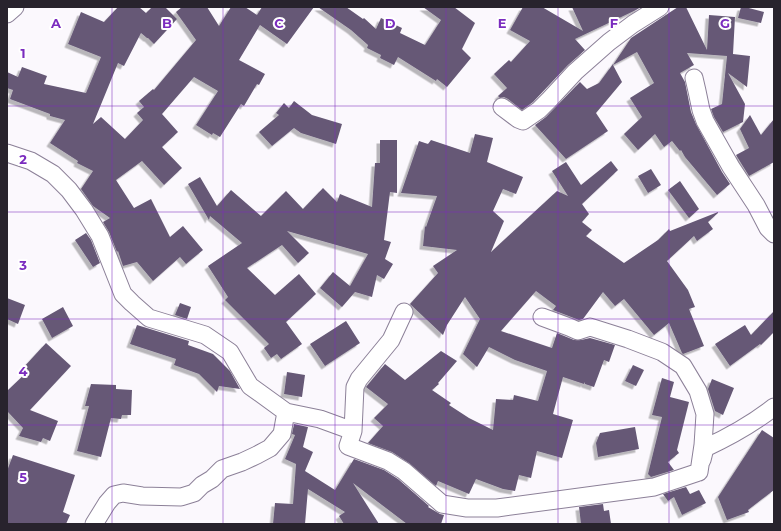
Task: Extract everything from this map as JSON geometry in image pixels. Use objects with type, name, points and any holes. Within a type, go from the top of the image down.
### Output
[{"type":"street","points":[[7,14],[15,7]]},
{"type":"street","points":[[502,107],[523,121],[539,110],[575,72],[609,42],[633,24],[660,7]]},
{"type":"street","points":[[694,78],[705,121],[731,167],[756,205],[768,228],[774,234]]},
{"type":"street","points":[[7,153],[31,161],[53,174],[69,190],[84,210],[100,236],[123,294],[149,318],[205,335],[230,352],[250,386],[286,412],[320,419],[353,431]]},
{"type":"street","points":[[404,312],[392,340],[359,379],[355,387],[353,431],[348,446],[388,461],[404,471],[442,504],[467,508],[497,508],[654,487],[699,472]]},
{"type":"street","points":[[542,317],[578,331],[590,327],[628,339],[662,352],[683,366],[698,391],[705,414],[703,446],[699,472]]},
{"type":"street","points":[[699,472],[705,448],[735,434],[774,407]]},
{"type":"street","points":[[94,524],[107,503],[114,495],[123,494],[181,497],[194,493],[222,469],[242,462],[270,448],[282,434],[286,412]]},
{"type":"building","points":[[118,7],[139,7],[146,13],[152,7],[165,7],[177,19],[154,44],[141,33],[124,66],[118,63],[93,124],[101,117],[125,139],[143,120],[137,113],[144,107],[139,101],[153,89],[154,90],[196,40],[176,12],[182,7],[207,7],[219,26],[231,7],[245,7],[257,15],[262,7],[314,7],[287,44],[260,25],[239,60],[265,74],[259,85],[257,84],[244,106],[241,104],[220,137],[213,133],[212,135],[196,125],[218,91],[194,77],[162,114],[178,132],[162,147],[182,168],[164,185],[142,161],[116,180],[134,208],[151,199],[170,237],[183,226],[203,250],[186,264],[180,257],[153,281],[137,262],[123,266],[118,251],[117,252],[109,232],[103,222],[110,218],[93,206],[81,189],[93,171],[77,163],[78,161],[50,143],[65,120],[50,116],[50,114],[10,99],[13,90],[7,88],[7,72],[18,77],[22,67],[47,76],[44,84],[86,93],[101,57],[68,44],[81,12],[104,22]]},
{"type":"building","points":[[318,7],[346,7],[363,19],[364,18],[376,29],[381,18],[402,28],[400,33],[425,45],[441,20],[423,7],[454,7],[475,23],[462,49],[471,58],[447,87],[437,79],[436,81],[398,57],[394,65],[380,58],[381,55],[367,48],[368,45],[351,30]]},
{"type":"building","points":[[523,7],[542,7],[583,31],[572,7],[641,7],[575,39],[585,50],[568,65],[533,102],[522,110],[508,99],[504,97],[500,98],[498,96],[507,88],[494,74],[509,60],[511,62],[530,41],[510,30]]},
{"type":"building","points":[[678,7],[686,7],[707,50],[709,15],[735,17],[733,54],[750,56],[747,87],[728,73],[745,104],[743,122],[723,132],[711,109],[722,104],[727,56],[687,53],[694,65],[680,73],[685,82],[691,112],[696,124],[730,184],[717,195],[672,141],[664,147],[655,134],[638,150],[624,134],[642,117],[630,98],[654,83],[637,52],[613,65],[631,38]]},
{"type":"building","points":[[741,7],[764,12],[761,23],[738,18]]},
{"type":"building","points":[[613,65],[622,82],[596,113],[608,131],[566,159],[535,125],[546,117],[580,82],[587,89],[599,83]]},
{"type":"building","points":[[294,101],[312,115],[342,124],[336,144],[301,133],[294,128],[272,146],[259,132],[279,115],[276,113],[284,103],[289,108]]},
{"type":"building","points":[[750,115],[761,135],[774,119],[774,162],[749,176],[736,155],[749,148],[740,129]]},
{"type":"building","points":[[475,134],[493,138],[487,162],[523,177],[516,194],[503,189],[493,211],[504,221],[491,252],[557,191],[568,196],[552,171],[566,162],[581,185],[611,161],[618,170],[582,204],[589,214],[582,222],[592,230],[586,236],[624,263],[658,240],[669,229],[670,231],[718,213],[708,222],[713,229],[697,241],[694,236],[667,261],[688,290],[695,307],[689,309],[704,346],[683,354],[669,323],[654,335],[624,299],[615,306],[603,292],[583,319],[579,320],[553,310],[556,306],[536,291],[501,331],[552,348],[557,333],[574,340],[590,338],[615,345],[609,362],[604,360],[594,387],[585,384],[584,382],[584,384],[563,377],[553,414],[573,420],[562,458],[537,451],[531,478],[519,475],[515,491],[503,489],[476,479],[469,494],[438,481],[436,486],[409,463],[392,452],[368,443],[383,426],[374,418],[388,404],[366,387],[385,364],[405,380],[441,351],[457,361],[438,383],[439,384],[432,390],[451,403],[449,405],[469,418],[493,430],[496,399],[513,400],[514,395],[538,401],[547,371],[515,360],[489,347],[477,367],[463,354],[480,319],[465,297],[447,325],[443,335],[410,304],[438,273],[433,266],[457,250],[423,246],[425,226],[426,227],[437,196],[401,193],[419,141],[428,144],[431,140],[470,153]]},
{"type":"building","points":[[380,140],[397,140],[397,193],[390,192],[384,240],[391,242],[385,259],[393,264],[384,279],[377,275],[372,297],[355,292],[342,307],[320,288],[333,272],[350,286],[368,254],[287,231],[309,253],[298,263],[282,245],[247,268],[275,295],[299,274],[316,294],[286,322],[302,344],[281,359],[277,354],[271,358],[264,348],[269,344],[225,300],[228,297],[208,266],[242,243],[210,216],[209,220],[188,184],[200,177],[217,206],[231,190],[261,216],[286,191],[303,209],[323,188],[337,202],[340,194],[372,207],[375,163],[380,163]]},
{"type":"building","points":[[651,169],[661,185],[648,193],[638,176]]},
{"type":"building","points":[[680,181],[699,209],[689,218],[668,190]]},
{"type":"building","points":[[86,233],[91,240],[100,263],[93,267],[75,240]]},
{"type":"building","points":[[7,298],[25,305],[18,324],[7,319]]},
{"type":"building","points":[[180,303],[191,307],[187,319],[175,315]]},
{"type":"building","points":[[63,307],[73,326],[52,338],[42,319]]},
{"type":"building","points":[[774,311],[774,332],[761,345],[760,344],[730,366],[715,344],[745,325],[751,335]]},
{"type":"building","points":[[346,321],[360,343],[325,366],[310,344]]},
{"type":"building","points":[[137,325],[189,341],[188,345],[213,354],[230,371],[240,389],[219,386],[217,392],[199,374],[174,365],[176,359],[130,344]]},
{"type":"building","points":[[46,343],[71,366],[30,410],[58,421],[50,441],[43,438],[41,442],[19,436],[23,428],[7,411],[7,391],[27,372],[23,368]]},
{"type":"building","points":[[633,365],[644,370],[636,386],[625,381]]},
{"type":"building","points":[[287,372],[305,375],[302,397],[284,394]]},
{"type":"building","points":[[662,378],[674,382],[670,397],[689,402],[677,450],[679,453],[668,462],[674,470],[651,477],[648,474],[662,417],[652,415]]},
{"type":"building","points":[[712,379],[734,388],[723,415],[715,411],[708,389]]},
{"type":"building","points":[[91,384],[116,385],[116,389],[132,390],[131,415],[122,415],[121,419],[111,418],[101,457],[77,451],[89,406],[85,406]]},
{"type":"building","points":[[294,424],[308,427],[303,447],[313,452],[305,471],[335,490],[354,459],[384,470],[398,479],[429,506],[428,507],[444,515],[441,524],[407,524],[353,483],[379,524],[344,524],[339,516],[345,512],[308,489],[305,524],[273,524],[275,503],[293,504],[296,464],[285,459],[295,435],[292,434]]},
{"type":"building","points":[[635,427],[639,449],[598,457],[596,443],[600,433]]},
{"type":"building","points":[[762,430],[774,438],[774,490],[748,510],[749,512],[727,520],[718,497]]},
{"type":"building","points":[[13,455],[75,475],[63,512],[70,515],[66,524],[7,524],[7,471]]},
{"type":"building","points":[[686,487],[690,494],[699,490],[706,503],[682,515],[674,497],[668,501],[663,494]]},
{"type":"building","points":[[603,504],[604,511],[609,510],[611,524],[581,524],[579,507]]}]
